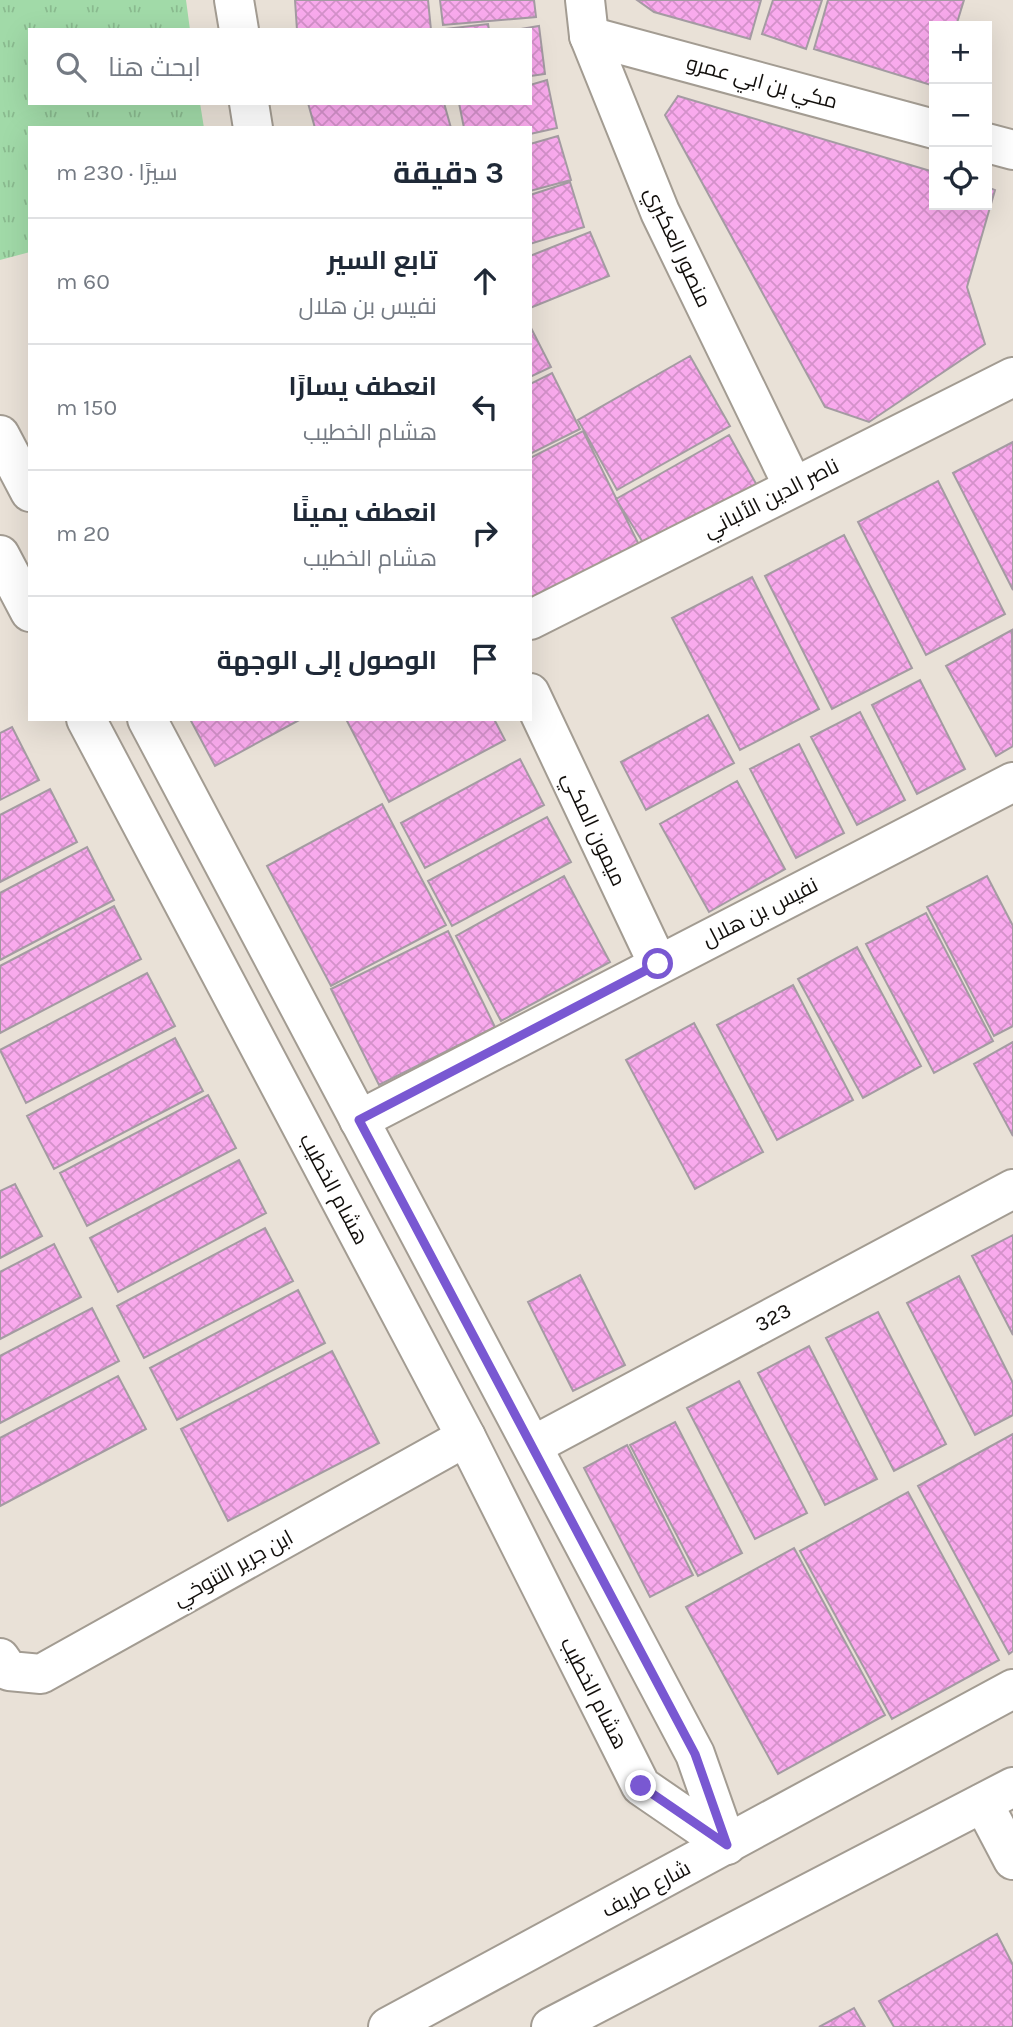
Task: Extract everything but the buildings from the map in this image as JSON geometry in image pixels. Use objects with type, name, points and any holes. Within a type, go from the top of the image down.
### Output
[{"type":"street","points":[[234,0],[239,28]]},
{"type":"street","name":"مكي بن ابي عمرو","points":[[587,18],[929,127]]},
{"type":"street","name":"منصور العكبري","points":[[587,18],[660,212],[793,486]]},
{"type":"street","points":[[250,105],[253,126]]},
{"type":"street","points":[[992,144],[1013,150]]},
{"type":"street","name":"ناصر الدين الألباني","points":[[532,619],[1013,377]]},
{"type":"street","points":[[0,435],[28,488]]},
{"type":"street","points":[[0,555],[28,608]]},
{"type":"street","name":"ميمون المكي","points":[[532,697],[658,964]]},
{"type":"street","name":"هشام الخطيب","points":[[87,721],[466,1437],[641,1786],[727,1845]]},
{"type":"street","points":[[109,764],[152,729],[534,1445],[695,1754],[727,1845]]},
{"type":"street","name":"نفيس بن هلال","points":[[359,1120],[1013,782]]},
{"type":"street","name":"323","points":[[534,1445],[1013,1189]]},
{"type":"street","name":"ابن جرير التنوخي","points":[[0,1658],[9,1671],[41,1674],[466,1437]]},
{"type":"street","name":"شارع طريف","points":[[388,2027],[1013,1689]]},
{"type":"street","points":[[551,2027],[998,1795],[1013,1860]]},
{"type":"green space","points":[[0,0],[186,0],[190,28],[28,28],[28,105],[200,105],[204,126],[28,126],[28,253],[0,260]]},
{"type":"route","points":[[641,1786],[727,1845],[695,1754],[534,1445],[359,1120],[658,964]]}]
